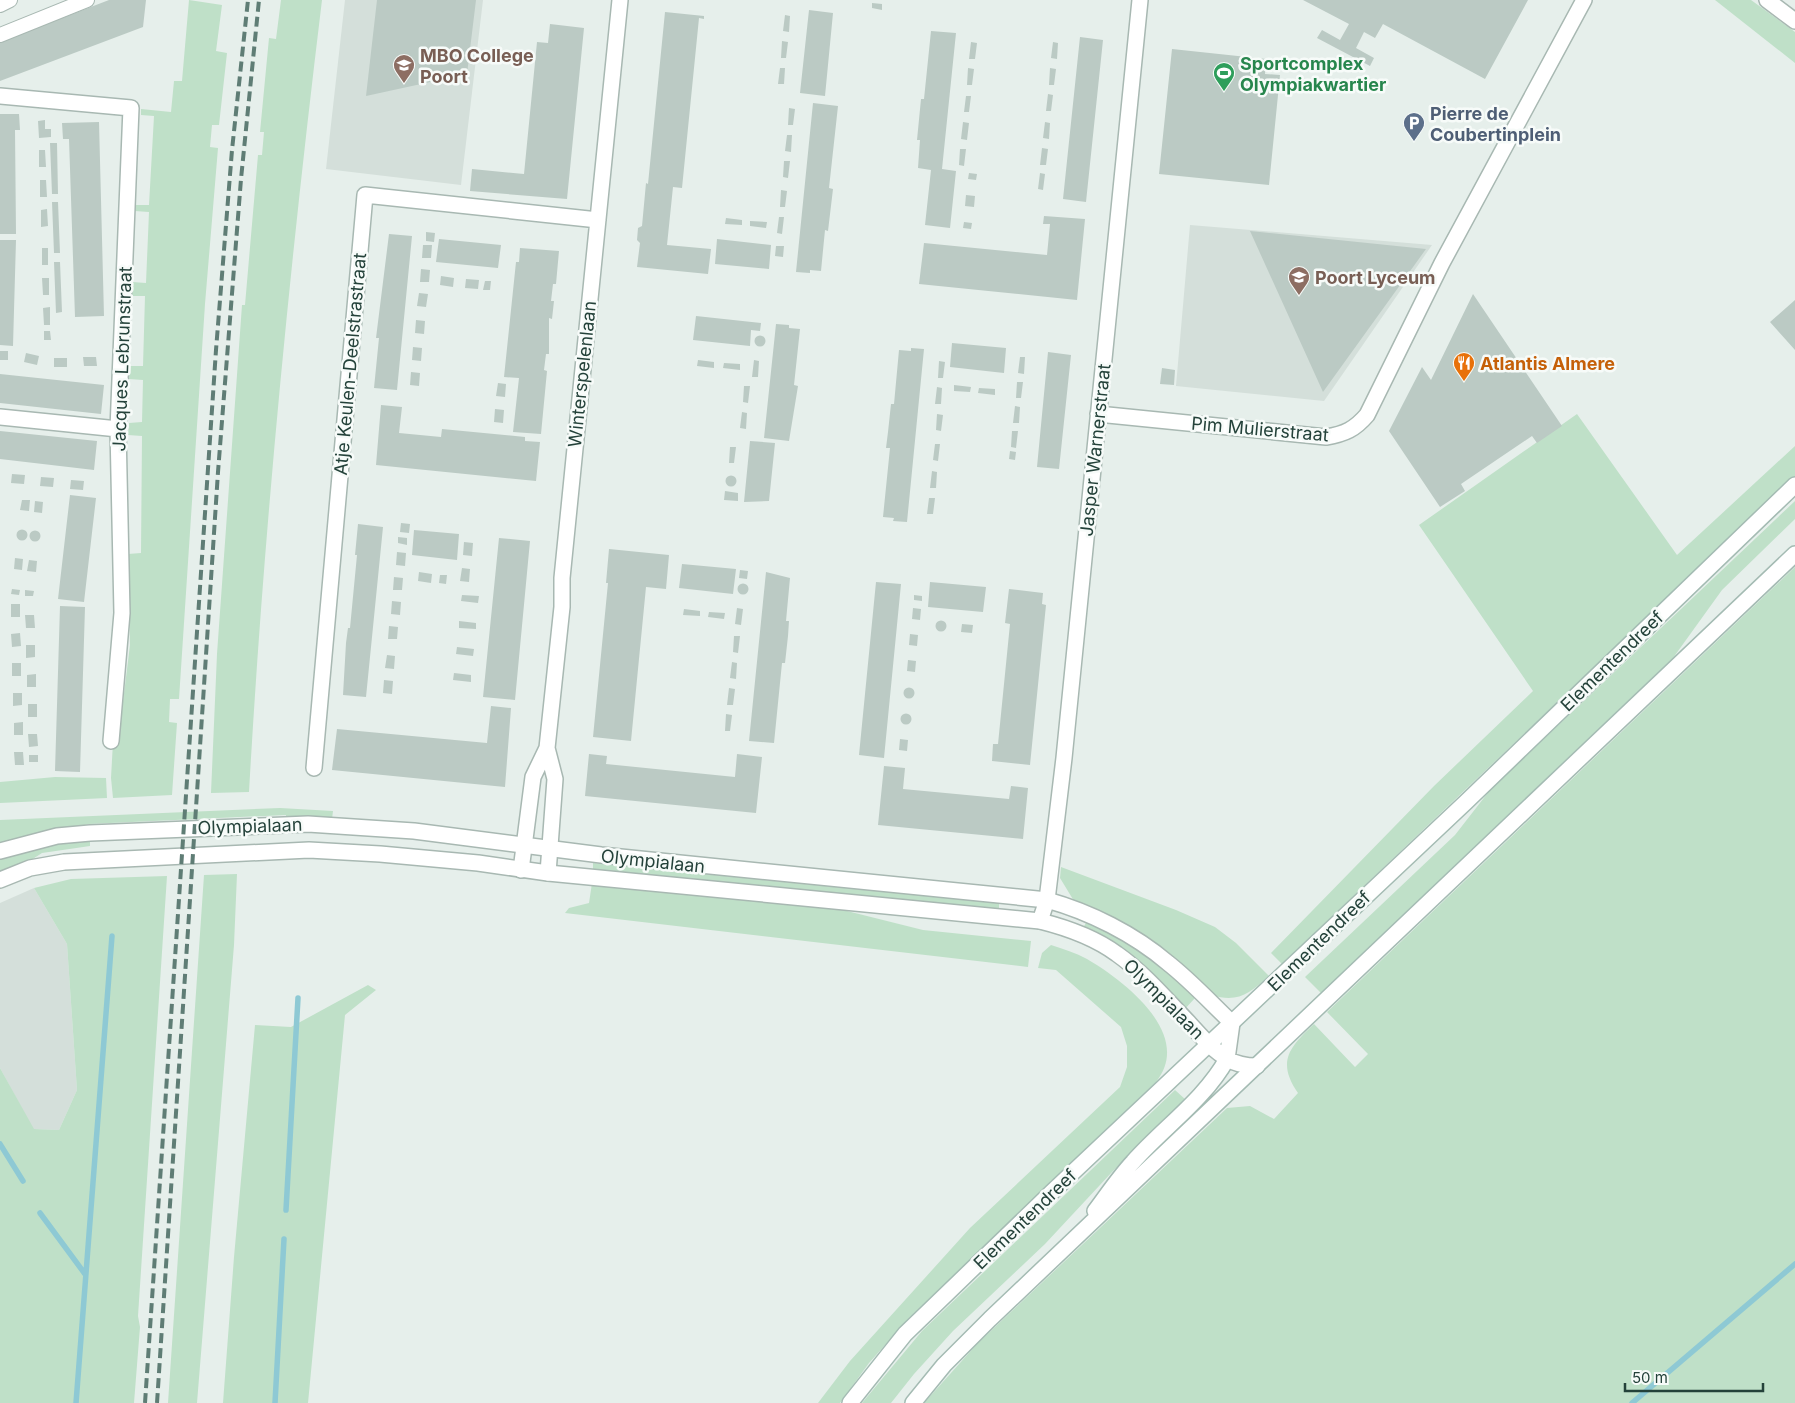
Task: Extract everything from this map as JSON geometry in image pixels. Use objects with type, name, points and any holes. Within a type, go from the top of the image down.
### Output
[{"type":"street","points":[[0,36],[87,0]]},
{"type":"street","name":"Winterspelenlaan","points":[[521,870],[533,777],[547,748],[562,608],[562,578],[620,0]]},
{"type":"street","name":"Jasper Warnerstraat","points":[[1040,921],[1047,900],[1140,0]]},
{"type":"street","name":"Pim Mulierstraat","points":[[1098,414],[1326,437],[1342,434],[1356,427],[1367,415],[1442,263],[1584,0]]},
{"type":"street","points":[[1767,0],[1795,21]]},
{"type":"street","name":"Jacques Lebrunstraat","points":[[0,96],[131,108],[118,429],[122,613],[111,741]]},
{"type":"street","name":"Atje Keulen-Deelstrastraat","points":[[314,768],[365,194],[598,220]]},
{"type":"street","points":[[0,417],[118,429]]},
{"type":"street","name":"Elementendreef","points":[[850,1403],[906,1334],[1795,485]]},
{"type":"street","points":[[1784,565],[1795,549]]},
{"type":"street","points":[[913,1403],[950,1358],[1795,554]]},
{"type":"street","name":"Winterspelenlaan","points":[[547,748],[555,779],[548,873]]},
{"type":"street","name":"Olympialaan","points":[[0,850],[57,836],[90,833],[308,824],[414,831],[631,858],[1047,900],[1068,906],[1125,933],[1169,963],[1232,1023],[1228,1059]]},
{"type":"street","name":"Olympialaan","points":[[0,880],[43,865],[82,860],[309,850],[423,857],[548,873],[1040,921],[1067,928],[1095,940],[1117,953],[1138,970],[1210,1044],[1228,1059],[1245,1066],[1257,1066]]},
{"type":"street","points":[[1069,1244],[1132,1162],[1217,1078],[1228,1059]]},
{"type":"shaded area","name":"MBO College Poort","points":[[345,0],[483,0],[461,185],[326,169]]},
{"type":"shaded area","points":[[1190,225],[1432,245],[1324,401],[1176,386]]},
{"type":"shaded area","points":[[34,888],[67,944],[77,1090],[59,1130],[33,1129],[0,1068],[0,903]]},
{"type":"green space","points":[[189,0],[222,5],[216,51],[227,53],[219,125],[212,125],[210,147],[218,148],[205,304],[179,699],[170,699],[169,722],[177,723],[172,795],[113,798],[111,778],[113,742],[118,742],[130,645],[128,554],[141,553],[142,436],[128,435],[129,423],[142,422],[143,380],[129,379],[130,366],[143,366],[145,296],[132,296],[132,282],[146,283],[149,212],[135,211],[136,205],[149,205],[154,116],[141,115],[141,109],[171,112],[174,81],[182,81]]},
{"type":"green space","points":[[281,0],[322,0],[299,197],[279,395],[262,593],[249,792],[211,793],[217,654],[242,305],[245,305],[258,155],[262,155],[264,132],[260,132],[269,38],[276,39]]},
{"type":"green space","points":[[1715,0],[1751,0],[1795,32],[1795,63]]},
{"type":"green space","points":[[1577,414],[1677,555],[1795,446],[1795,476],[1282,964],[1271,953],[1434,786],[1533,691],[1419,525]]},
{"type":"green space","points":[[1795,501],[1795,519],[1722,590],[1673,658],[1321,993],[1305,977],[1455,835],[1490,790]]},
{"type":"green space","points":[[1795,567],[1795,1403],[924,1403],[977,1344],[1227,1108],[1250,1106],[1274,1119],[1298,1093],[1291,1082],[1287,1063],[1289,1055],[1298,1040],[1314,1024],[1355,1067],[1368,1054],[1327,1012]]},
{"type":"green space","points":[[55,777],[106,778],[107,798],[0,803],[0,782]]},
{"type":"green space","points":[[280,808],[333,811],[332,819],[286,819],[286,815],[89,824],[0,845],[0,820]]},
{"type":"green space","points":[[90,838],[90,846],[42,853],[25,864],[0,872],[0,856],[30,846]]},
{"type":"green space","points":[[593,863],[999,903],[999,911],[593,871]]},
{"type":"green space","points":[[1061,867],[1176,910],[1215,927],[1236,943],[1269,976],[1243,995],[1229,998],[1211,995],[1074,901],[1060,878]]},
{"type":"green space","points":[[237,874],[234,945],[197,1403],[168,1403],[204,875]]},
{"type":"green space","points":[[167,876],[134,1403],[0,1403],[0,1068],[34,1129],[59,1130],[77,1090],[67,944],[34,888],[71,879]]},
{"type":"green space","points":[[592,883],[815,903],[923,930],[1031,941],[1028,967],[565,913],[569,908],[589,903]]},
{"type":"green space","points":[[1087,921],[1117,937],[1157,964],[1195,998],[1184,1010],[1083,928]]},
{"type":"green space","points":[[1051,945],[1087,959],[1136,995],[1161,1028],[1167,1046],[1166,1064],[1156,1082],[909,1318],[869,1363],[840,1403],[818,1403],[850,1361],[970,1228],[1120,1087],[1127,1067],[1127,1046],[1121,1027],[1056,970],[1038,968],[1042,953]]},
{"type":"green space","points":[[368,985],[376,990],[345,1015],[308,1403],[223,1403],[255,1025],[291,1027]]},
{"type":"green space","points":[[1175,1090],[1186,1100],[1113,1171],[1045,1244],[953,1331],[891,1403],[862,1403],[922,1331]]},
{"type":"building","points":[[109,0],[146,0],[143,27],[0,81],[0,42]]},
{"type":"building","points":[[377,0],[476,0],[467,74],[366,96]]},
{"type":"building","points":[[1303,0],[1528,0],[1485,79],[1383,24],[1375,38],[1364,32],[1356,48],[1374,58],[1370,66],[1317,38],[1322,30],[1340,40],[1349,24]]},
{"type":"building","points":[[872,3],[882,4],[882,10],[872,8]]},
{"type":"building","points":[[809,10],[833,13],[825,96],[800,93]]},
{"type":"building","points":[[665,12],[704,16],[704,19],[699,18],[682,188],[673,187],[667,245],[711,249],[708,274],[637,267],[640,243],[637,240],[638,228],[642,226],[646,183],[648,184]]},
{"type":"building","points":[[785,15],[790,16],[789,32],[783,31]]},
{"type":"building","points":[[550,24],[584,28],[567,199],[470,191],[472,169],[524,174],[537,42],[548,43]]},
{"type":"building","points":[[931,31],[956,33],[942,169],[956,171],[950,228],[925,225],[931,170],[918,168],[920,140],[917,140],[921,99],[924,99]]},
{"type":"building","points":[[1080,37],[1103,40],[1086,202],[1063,199]]},
{"type":"building","points":[[782,41],[788,42],[786,58],[781,58]]},
{"type":"building","points":[[971,42],[977,43],[975,59],[969,59]]},
{"type":"building","points":[[1053,42],[1058,43],[1057,59],[1051,58]]},
{"type":"building","points":[[1172,49],[1266,59],[1265,74],[1280,75],[1269,185],[1159,174]]},
{"type":"building","points":[[780,68],[785,68],[784,84],[778,84]]},
{"type":"building","points":[[968,68],[974,69],[972,85],[967,85]]},
{"type":"building","points":[[1050,68],[1056,69],[1054,85],[1049,85]]},
{"type":"building","points":[[1048,94],[1053,95],[1051,111],[1046,111]]},
{"type":"building","points":[[966,96],[971,96],[969,112],[964,112]]},
{"type":"building","points":[[813,103],[838,106],[829,188],[833,189],[828,231],[825,230],[821,271],[810,270],[810,273],[796,272]]},
{"type":"building","points":[[789,108],[795,109],[793,125],[788,125]]},
{"type":"building","points":[[0,114],[19,114],[20,130],[15,130],[16,234],[0,234]]},
{"type":"building","points":[[45,120],[45,129],[51,129],[51,137],[39,138],[38,121]]},
{"type":"building","points":[[99,122],[104,316],[75,317],[69,139],[63,139],[62,123]]},
{"type":"building","points":[[963,122],[969,123],[967,140],[961,139]]},
{"type":"building","points":[[1045,122],[1050,123],[1049,139],[1043,138]]},
{"type":"building","points":[[787,135],[792,135],[791,152],[785,151]]},
{"type":"building","points":[[50,143],[57,143],[58,194],[52,194]]},
{"type":"building","points":[[1042,148],[1048,149],[1046,165],[1040,165]]},
{"type":"building","points":[[960,149],[966,149],[964,166],[959,165]]},
{"type":"building","points":[[39,150],[45,150],[46,167],[39,167]]},
{"type":"building","points":[[784,161],[790,161],[788,178],[783,177]]},
{"type":"building","points":[[969,173],[977,174],[976,180],[968,179]]},
{"type":"building","points":[[1040,173],[1045,174],[1043,190],[1038,189]]},
{"type":"building","points":[[40,180],[46,180],[47,197],[40,197]]},
{"type":"building","points":[[781,190],[787,191],[785,207],[780,207]]},
{"type":"building","points":[[966,195],[975,196],[974,207],[965,206]]},
{"type":"building","points":[[52,202],[58,202],[60,253],[54,253]]},
{"type":"building","points":[[47,209],[48,226],[41,227],[41,210]]},
{"type":"building","points":[[1044,216],[1085,219],[1077,300],[919,284],[924,243],[1047,255],[1050,224],[1043,224]]},
{"type":"building","points":[[779,217],[784,217],[782,234],[777,233]]},
{"type":"building","points":[[726,218],[742,220],[742,225],[725,224]]},
{"type":"building","points":[[750,221],[767,222],[766,228],[750,226]]},
{"type":"building","points":[[964,222],[972,223],[971,229],[963,228]]},
{"type":"building","points":[[1250,231],[1426,249],[1323,392]]},
{"type":"building","points":[[426,232],[435,233],[434,242],[426,241]]},
{"type":"building","points":[[389,234],[412,236],[397,390],[374,388],[379,338],[376,338]]},
{"type":"building","points":[[439,239],[501,245],[498,268],[436,262]]},
{"type":"building","points":[[717,239],[771,245],[769,269],[715,264]]},
{"type":"building","points":[[0,240],[16,240],[13,346],[0,345]]},
{"type":"building","points":[[423,245],[432,245],[431,258],[422,258]]},
{"type":"building","points":[[776,246],[784,246],[783,257],[775,256]]},
{"type":"building","points":[[42,248],[48,248],[48,265],[42,265]]},
{"type":"building","points":[[520,248],[559,251],[556,284],[553,284],[551,301],[554,301],[552,319],[549,318],[549,354],[546,354],[544,370],[547,371],[541,434],[513,432],[519,378],[504,377],[516,262],[519,262]]},
{"type":"building","points":[[54,262],[60,262],[62,312],[56,313]]},
{"type":"building","points":[[421,269],[430,270],[429,282],[420,282]]},
{"type":"building","points":[[441,276],[454,278],[453,287],[440,285]]},
{"type":"building","points":[[42,278],[49,278],[49,295],[43,295]]},
{"type":"building","points":[[466,279],[479,280],[478,289],[465,288]]},
{"type":"building","points":[[485,281],[491,281],[490,290],[483,290]]},
{"type":"building","points":[[419,293],[428,294],[426,307],[417,306]]},
{"type":"building","points":[[1473,294],[1562,426],[1537,443],[1532,436],[1461,484],[1465,491],[1440,507],[1389,431],[1422,367],[1431,380]]},
{"type":"building","points":[[1795,300],[1795,350],[1770,322]]},
{"type":"building","points":[[50,307],[50,325],[44,325],[43,308]]},
{"type":"building","points":[[696,316],[761,323],[760,331],[751,330],[750,346],[693,340]]},
{"type":"building","points":[[416,320],[425,321],[424,334],[415,333]]},
{"type":"building","points":[[776,324],[789,325],[789,328],[800,329],[794,385],[798,386],[789,441],[764,438]]},
{"type":"building","points":[[44,331],[50,331],[51,340],[44,340]]},
{"type":"building","points":[[758,336],[762,336],[765,341],[764,345],[758,346],[755,343],[755,339]]},
{"type":"building","points":[[952,343],[1006,348],[1004,373],[950,367]]},
{"type":"building","points":[[413,347],[422,348],[421,361],[412,360]]},
{"type":"building","points":[[911,348],[924,349],[907,522],[893,521],[894,518],[883,517],[890,448],[886,448],[891,404],[894,404],[899,350],[911,351]]},
{"type":"building","points":[[0,351],[8,351],[8,360],[0,360]]},
{"type":"building","points":[[1048,352],[1071,355],[1059,469],[1037,467]]},
{"type":"building","points":[[26,353],[39,356],[37,365],[24,362]]},
{"type":"building","points":[[83,357],[96,357],[97,366],[84,366]]},
{"type":"building","points":[[1020,357],[1025,357],[1024,374],[1018,373]]},
{"type":"building","points":[[54,358],[67,358],[67,367],[54,367]]},
{"type":"building","points":[[698,360],[714,362],[714,368],[697,366]]},
{"type":"building","points":[[754,360],[759,361],[758,377],[752,377]]},
{"type":"building","points":[[939,361],[945,362],[943,378],[938,378]]},
{"type":"building","points":[[724,363],[740,364],[740,370],[723,368]]},
{"type":"building","points":[[1162,368],[1175,370],[1174,385],[1160,384]]},
{"type":"building","points":[[411,372],[420,373],[419,386],[410,385]]},
{"type":"building","points":[[0,374],[104,385],[101,414],[0,403]]},
{"type":"building","points":[[1017,382],[1023,382],[1021,398],[1016,398]]},
{"type":"building","points":[[498,383],[506,384],[505,397],[496,396]]},
{"type":"building","points":[[954,385],[971,387],[970,392],[954,391]]},
{"type":"building","points":[[744,386],[750,386],[748,403],[743,402]]},
{"type":"building","points":[[937,387],[942,388],[941,404],[935,404]]},
{"type":"building","points":[[979,388],[995,389],[995,395],[978,393]]},
{"type":"building","points":[[381,405],[402,407],[399,433],[441,437],[442,429],[525,437],[525,441],[540,442],[536,481],[376,465]]},
{"type":"building","points":[[1015,406],[1020,407],[1019,423],[1013,423]]},
{"type":"building","points":[[495,409],[504,410],[503,423],[494,422]]},
{"type":"building","points":[[742,412],[747,413],[746,429],[740,428]]},
{"type":"building","points":[[937,414],[943,415],[941,431],[936,430]]},
{"type":"building","points":[[0,431],[97,441],[94,470],[0,459]]},
{"type":"building","points":[[1012,431],[1018,431],[1016,448],[1011,447]]},
{"type":"building","points":[[750,441],[775,443],[769,501],[744,502]]},
{"type":"building","points":[[935,444],[940,444],[938,461],[933,460]]},
{"type":"building","points":[[730,447],[736,447],[734,463],[729,463]]},
{"type":"building","points":[[1010,451],[1016,452],[1015,460],[1009,459]]},
{"type":"building","points":[[932,471],[937,472],[936,488],[930,488]]},
{"type":"building","points":[[12,474],[25,475],[24,484],[11,483]]},
{"type":"building","points":[[729,476],[733,476],[736,481],[735,485],[729,486],[726,483],[726,479]]},
{"type":"building","points":[[41,477],[54,478],[53,487],[40,486]]},
{"type":"building","points":[[71,480],[84,481],[83,490],[70,489]]},
{"type":"building","points":[[725,491],[738,493],[738,501],[724,500]]},
{"type":"building","points":[[70,495],[96,498],[84,602],[58,599]]},
{"type":"building","points":[[929,498],[935,498],[933,514],[927,514]]},
{"type":"building","points":[[22,500],[30,500],[29,511],[20,510]]},
{"type":"building","points":[[35,501],[43,502],[42,513],[34,512]]},
{"type":"building","points":[[401,523],[410,524],[409,533],[400,532]]},
{"type":"building","points":[[358,524],[383,527],[366,697],[343,695],[346,643],[348,628],[350,628],[357,555],[355,555]]},
{"type":"building","points":[[20,530],[24,530],[27,535],[26,539],[20,540],[17,537],[17,533]]},
{"type":"building","points":[[414,530],[459,534],[457,560],[412,555]]},
{"type":"building","points":[[33,531],[37,531],[40,536],[39,540],[33,541],[30,538],[30,534]]},
{"type":"building","points":[[398,537],[407,538],[407,545],[398,543]]},
{"type":"building","points":[[499,538],[530,541],[515,700],[483,697]]},
{"type":"building","points":[[464,542],[473,543],[472,556],[463,555]]},
{"type":"building","points":[[609,549],[669,555],[666,589],[646,587],[631,741],[593,737],[608,583],[606,583]]},
{"type":"building","points":[[397,552],[406,553],[405,566],[396,565]]},
{"type":"building","points":[[15,558],[23,559],[22,570],[14,569]]},
{"type":"building","points":[[29,560],[37,561],[36,572],[27,571]]},
{"type":"building","points":[[682,564],[736,569],[733,594],[679,588]]},
{"type":"building","points":[[462,568],[470,569],[469,582],[460,581]]},
{"type":"building","points":[[740,570],[748,571],[747,579],[739,578]]},
{"type":"building","points":[[419,572],[432,574],[431,583],[418,581]]},
{"type":"building","points":[[766,572],[790,578],[786,621],[789,621],[788,636],[785,663],[782,663],[774,743],[749,741]]},
{"type":"building","points":[[440,575],[447,575],[446,584],[439,583]]},
{"type":"building","points":[[394,577],[403,578],[402,590],[393,590]]},
{"type":"building","points":[[876,582],[901,584],[884,758],[859,755]]},
{"type":"building","points":[[930,582],[986,587],[983,612],[928,607]]},
{"type":"building","points":[[741,584],[745,584],[748,589],[747,593],[741,594],[738,591],[738,587]]},
{"type":"building","points":[[12,589],[20,590],[19,595],[11,594]]},
{"type":"building","points":[[1009,589],[1043,593],[1042,604],[1046,605],[1030,765],[992,761],[993,744],[998,744],[1010,624],[1005,623]]},
{"type":"building","points":[[25,590],[34,591],[33,596],[25,596]]},
{"type":"building","points":[[462,595],[479,596],[478,603],[461,601]]},
{"type":"building","points":[[914,595],[922,596],[922,601],[914,600]]},
{"type":"building","points":[[392,601],[401,602],[400,615],[391,614]]},
{"type":"building","points":[[11,604],[20,604],[20,617],[11,617]]},
{"type":"building","points":[[60,606],[85,607],[80,772],[55,771]]},
{"type":"building","points":[[737,608],[743,609],[741,625],[735,624]]},
{"type":"building","points":[[913,608],[921,609],[920,620],[912,619]]},
{"type":"building","points":[[684,609],[700,611],[700,616],[683,615]]},
{"type":"building","points":[[709,612],[725,613],[724,619],[708,617]]},
{"type":"building","points":[[25,615],[34,615],[35,628],[26,628]]},
{"type":"building","points":[[459,621],[476,623],[476,629],[459,628]]},
{"type":"building","points":[[939,621],[943,621],[946,626],[945,630],[939,631],[936,628],[936,624]]},
{"type":"building","points":[[962,624],[973,625],[972,633],[961,632]]},
{"type":"building","points":[[389,626],[398,627],[397,639],[388,639]]},
{"type":"building","points":[[20,633],[21,646],[12,647],[11,634]]},
{"type":"building","points":[[910,634],[918,635],[917,646],[909,645]]},
{"type":"building","points":[[734,636],[740,636],[738,653],[733,652]]},
{"type":"building","points":[[26,645],[35,645],[35,657],[26,658]]},
{"type":"building","points":[[457,647],[474,649],[473,656],[456,654]]},
{"type":"building","points":[[387,655],[395,656],[394,669],[385,668]]},
{"type":"building","points":[[908,660],[916,661],[915,672],[907,671]]},
{"type":"building","points":[[732,662],[737,663],[736,679],[730,678]]},
{"type":"building","points":[[12,663],[21,663],[21,676],[12,676]]},
{"type":"building","points":[[454,673],[471,675],[471,682],[453,680]]},
{"type":"building","points":[[36,674],[36,687],[27,687],[27,675]]},
{"type":"building","points":[[384,680],[393,681],[392,694],[383,693]]},
{"type":"building","points":[[729,688],[735,689],[733,705],[727,705]]},
{"type":"building","points":[[907,688],[911,688],[914,693],[913,697],[907,698],[904,695],[904,691]]},
{"type":"building","points":[[13,693],[22,693],[22,705],[13,706]]},
{"type":"building","points":[[28,704],[37,704],[37,717],[28,717]]},
{"type":"building","points":[[491,706],[511,708],[505,787],[332,770],[337,729],[487,743]]},
{"type":"building","points":[[726,714],[732,715],[730,731],[725,731]]},
{"type":"building","points":[[904,714],[908,714],[911,719],[910,723],[904,724],[901,721],[901,717]]},
{"type":"building","points":[[23,722],[23,735],[14,735],[14,723]]},
{"type":"building","points":[[28,734],[37,734],[38,746],[29,747]]},
{"type":"building","points":[[900,739],[908,740],[907,751],[899,750]]},
{"type":"building","points":[[14,752],[23,752],[24,765],[15,765]]},
{"type":"building","points":[[589,754],[607,756],[606,764],[735,777],[737,754],[762,757],[756,813],[585,796]]},
{"type":"building","points":[[29,755],[38,755],[38,762],[29,762]]},
{"type":"building","points":[[884,766],[905,768],[903,789],[1009,799],[1011,786],[1028,788],[1023,839],[878,825]]},
{"type":"waterway","points":[[76,1403],[112,936]]},
{"type":"waterway","points":[[286,1210],[298,998]]},
{"type":"waterway","points":[[0,1144],[23,1181]]},
{"type":"waterway","points":[[40,1213],[85,1274]]},
{"type":"waterway","points":[[275,1403],[284,1239]]},
{"type":"waterway","points":[[1632,1403],[1795,1264]]},
{"type":"railway","points":[[145,1403],[216,350],[232,150],[248,0]]},
{"type":"railway","points":[[157,1403],[218,472],[241,179],[259,0]]},
{"type":"place","name":"MBO College Poort","points":[[404,84]]},
{"type":"place","name":"Sportcomplex Olympiakwartier","points":[[1224,92]]},
{"type":"place","name":"Pierre de Coubertinplein","points":[[1414,142]]},
{"type":"place","name":"Poort Lyceum","points":[[1299,296]]},
{"type":"place","name":"Atlantis Almere","points":[[1464,382]]}]
